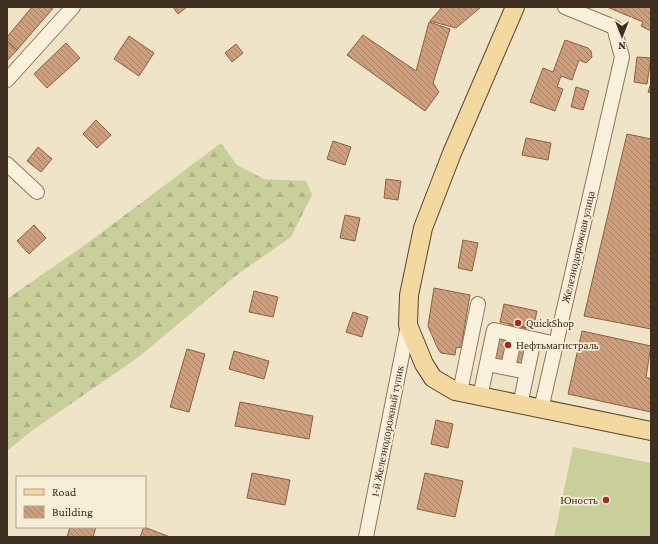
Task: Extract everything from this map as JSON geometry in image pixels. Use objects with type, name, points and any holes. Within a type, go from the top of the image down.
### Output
[{"type":"main road","points":[[514,7],[452,153],[423,228],[409,295],[408,326],[417,350],[433,378],[460,392],[651,431]]},
{"type":"street","points":[[7,80],[73,7]]},
{"type":"street","name":"Железнодорожная улица","points":[[541,409],[622,57],[614,27],[565,7]]},
{"type":"street","points":[[7,164],[37,192]]},
{"type":"street","points":[[460,392],[478,304]]},
{"type":"street","name":"1-й Железнодорожный тупик","points":[[366,537],[408,326]]},
{"type":"street","points":[[480,397],[494,330],[556,344]]},
{"type":"street","points":[[508,368],[515,335]]},
{"type":"street","points":[[520,405],[534,339]]},
{"type":"street","points":[[487,364],[527,372]]},
{"type":"green space","points":[[221,143],[237,165],[264,179],[306,181],[312,195],[291,237],[234,277],[140,356],[33,430],[7,451],[7,299],[89,242]]},
{"type":"green space","name":"Юность","points":[[573,447],[651,463],[651,537],[554,537]]},
{"type":"building","points":[[32,7],[54,7],[17,50],[7,41],[7,37]]},
{"type":"building","points":[[173,7],[187,7],[178,14]]},
{"type":"building","points":[[442,7],[481,7],[456,28],[430,21]]},
{"type":"building","points":[[607,7],[651,7],[651,31],[641,26],[643,22]]},
{"type":"building","points":[[429,22],[450,29],[433,83],[439,92],[425,111],[347,55],[363,35],[416,71]]},
{"type":"building","points":[[129,36],[154,53],[139,76],[114,59]]},
{"type":"building","points":[[565,40],[588,48],[591,51],[592,57],[586,63],[579,60],[572,80],[561,76],[557,87],[563,89],[555,111],[530,102],[543,68],[553,72]]},
{"type":"building","points":[[7,41],[17,50],[7,61]]},
{"type":"building","points":[[66,43],[80,58],[47,88],[34,74]]},
{"type":"building","points":[[236,44],[243,53],[232,62],[225,53]]},
{"type":"building","points":[[637,57],[651,58],[647,84],[634,82]]},
{"type":"building","points":[[651,83],[651,93],[648,92]]},
{"type":"building","points":[[576,87],[589,91],[583,110],[571,107]]},
{"type":"building","points":[[96,120],[111,135],[97,148],[83,134]]},
{"type":"building","points":[[627,134],[651,139],[651,329],[584,316]]},
{"type":"building","points":[[526,138],[551,143],[548,160],[522,155]]},
{"type":"building","points":[[333,141],[351,147],[345,165],[327,159]]},
{"type":"building","points":[[38,147],[52,159],[41,172],[27,161]]},
{"type":"building","points":[[386,179],[401,181],[398,200],[384,198]]},
{"type":"building","points":[[345,215],[360,218],[355,241],[340,238]]},
{"type":"building","points":[[34,225],[46,238],[29,254],[17,241]]},
{"type":"building","points":[[463,240],[478,243],[472,271],[458,268]]},
{"type":"building","points":[[434,288],[470,295],[461,347],[456,348],[455,355],[441,353],[428,326]]},
{"type":"building","points":[[254,291],[278,297],[273,317],[249,312]]},
{"type":"building","points":[[504,304],[537,311],[533,329],[500,322]]},
{"type":"building","points":[[353,312],[368,317],[362,337],[346,332]]},
{"type":"building","points":[[509,324],[526,328],[522,343],[527,345],[523,366],[495,360],[499,339],[506,340]]},
{"type":"building","points":[[582,331],[651,346],[646,377],[651,379],[651,412],[568,394]]},
{"type":"building","points":[[187,349],[205,354],[189,412],[170,407]]},
{"type":"building","points":[[234,351],[269,361],[264,379],[229,369]]},
{"type":"building","points":[[240,402],[313,416],[309,439],[235,426]]},
{"type":"building","points":[[436,420],[453,424],[448,448],[431,444]]},
{"type":"building","points":[[252,473],[290,480],[285,505],[247,498]]},
{"type":"building","points":[[425,473],[463,481],[455,517],[417,509]]},
{"type":"building","points":[[70,528],[96,528],[93,537],[67,537]]},
{"type":"building","points":[[144,528],[146,528],[170,537],[140,537]]},
{"type":"place","name":"QuickShop","points":[[518,323]]},
{"type":"place","name":"Нефтьмагистраль","points":[[508,345]]},
{"type":"place","name":"Юность","points":[[606,500]]}]
